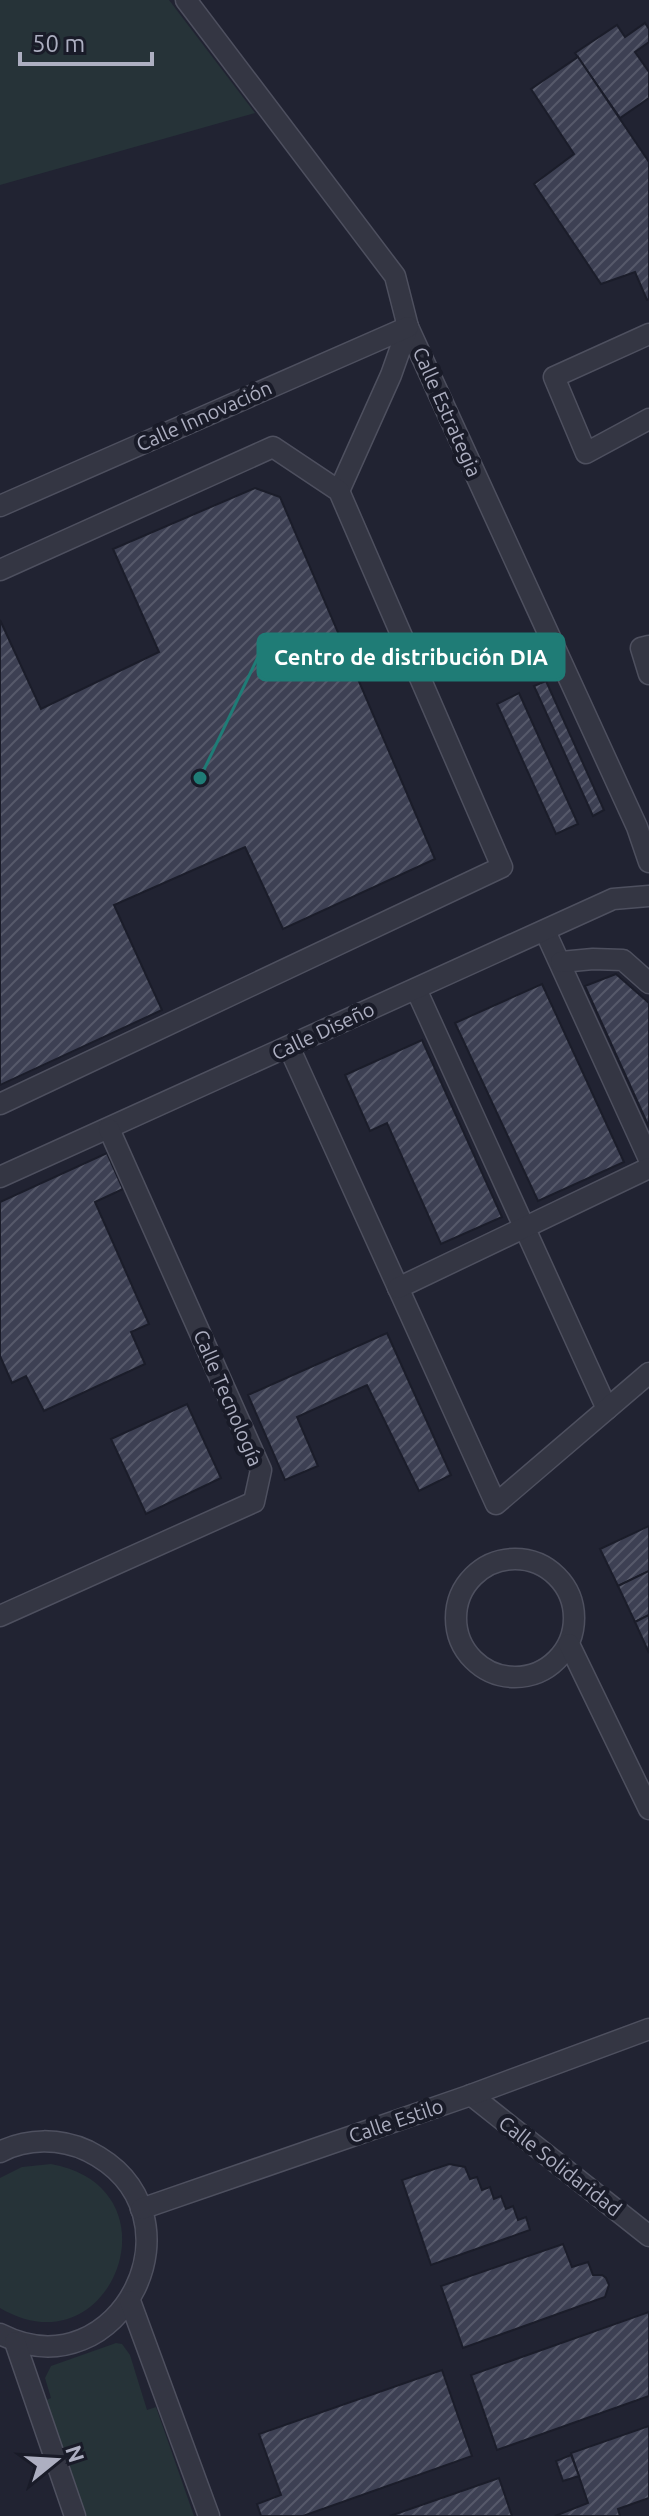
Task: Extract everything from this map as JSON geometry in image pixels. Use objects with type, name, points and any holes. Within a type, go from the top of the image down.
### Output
[{"type":"street","name":"Calle Estrategia","points":[[186,0],[395,276],[408,327],[643,824],[648,853]]},
{"type":"street","points":[[339,491],[391,375],[408,327]]},
{"type":"street","name":"Calle Innovación","points":[[0,506],[408,327]]},
{"type":"street","points":[[649,334],[554,377],[586,453],[649,419]]},
{"type":"street","points":[[0,570],[273,447],[339,491],[502,867],[0,1104]]},
{"type":"street","points":[[649,646],[641,648],[649,674]]},
{"type":"street","name":"Calle Diseño","points":[[0,1177],[613,899],[649,896]]},
{"type":"street","points":[[545,931],[649,1159]]},
{"type":"street","points":[[561,962],[623,960],[649,983]]},
{"type":"street","points":[[416,989],[607,1409]]},
{"type":"street","points":[[289,1047],[496,1504],[649,1373]]},
{"type":"street","name":"Calle Tecnología","points":[[0,1616],[254,1502],[261,1470],[109,1129]]},
{"type":"street","points":[[398,1288],[649,1168]]},
{"type":"street","points":[[569,1644],[558,1660],[543,1671],[526,1677],[507,1678],[489,1672],[462,1647],[456,1629],[456,1610],[461,1592],[472,1577],[487,1565],[504,1559],[523,1559],[541,1564],[556,1575],[568,1590],[574,1607],[574,1626],[569,1644],[649,1809]]},
{"type":"street","name":"Calle Estilo","points":[[141,2209],[471,2095],[649,2029]]},
{"type":"street","name":"Calle Solidaridad","points":[[471,2095],[649,2236]]},
{"type":"street","points":[[0,2152],[13,2146],[44,2141],[75,2145],[103,2159],[126,2181],[141,2209],[147,2240],[144,2272],[130,2301],[108,2325],[79,2341],[48,2346],[8,2338]]},
{"type":"street","points":[[130,2301],[209,2516]]},
{"type":"street","points":[[8,2338],[75,2516]]},
{"type":"shaded area","points":[[0,0],[169,0],[255,113],[0,185]]},
{"type":"shaded area","points":[[51,2164],[91,2180],[114,2206],[122,2238],[117,2270],[100,2298],[73,2317],[39,2322],[0,2308],[0,2178],[22,2167]]},
{"type":"shaded area","points":[[116,2343],[122,2344],[130,2355],[147,2410],[156,2407],[194,2516],[85,2516],[44,2401],[51,2398],[45,2378],[51,2366]]},
{"type":"building","points":[[645,23],[649,29],[649,42],[635,52],[649,72],[649,98],[620,118],[575,53],[617,25],[625,37]]},
{"type":"building","points":[[578,57],[649,162],[647,300],[635,272],[601,284],[534,184],[574,154],[531,89]]},
{"type":"building","points":[[255,488],[280,497],[435,859],[283,929],[245,847],[114,905],[162,1010],[0,1085],[0,620],[41,709],[159,652],[113,549]]},
{"type":"building","points":[[546,681],[604,810],[593,816],[534,686]]},
{"type":"building","points":[[519,693],[578,824],[556,834],[497,704]]},
{"type":"building","points":[[616,974],[649,1003],[649,1127],[585,986]]},
{"type":"building","points":[[542,984],[624,1162],[538,1201],[455,1023]]},
{"type":"building","points":[[422,1040],[502,1217],[441,1244],[387,1123],[370,1131],[345,1075]]},
{"type":"building","points":[[107,1153],[123,1189],[95,1202],[149,1324],[131,1332],[145,1364],[44,1411],[26,1376],[12,1383],[0,1356],[0,1202]]},
{"type":"building","points":[[387,1333],[451,1475],[419,1491],[367,1385],[297,1417],[318,1466],[285,1480],[248,1395]]},
{"type":"building","points":[[187,1404],[221,1478],[146,1514],[111,1439]]},
{"type":"building","points":[[649,1526],[649,1571],[618,1586],[600,1549]]},
{"type":"building","points":[[649,1571],[649,1615],[635,1622],[618,1586]]},
{"type":"building","points":[[649,1615],[649,1653],[635,1622]]},
{"type":"building","points":[[449,2164],[465,2167],[470,2179],[477,2177],[482,2190],[490,2187],[494,2199],[501,2196],[506,2209],[513,2206],[518,2220],[526,2217],[530,2230],[431,2265],[402,2180]]},
{"type":"building","points":[[563,2244],[572,2267],[588,2262],[593,2275],[606,2278],[609,2285],[605,2297],[463,2348],[441,2286]]},
{"type":"building","points":[[649,2312],[649,2396],[497,2450],[471,2375]]},
{"type":"building","points":[[442,2370],[472,2456],[303,2516],[261,2516],[257,2504],[281,2495],[259,2434]]},
{"type":"building","points":[[649,2426],[649,2498],[618,2509],[620,2516],[555,2516],[588,2503],[571,2453]]},
{"type":"building","points":[[571,2455],[579,2476],[563,2481],[556,2461]]},
{"type":"building","points":[[499,2478],[512,2516],[390,2516]]},
{"type":"place","name":"Centro de distribución DIA","points":[[200,778]]}]
